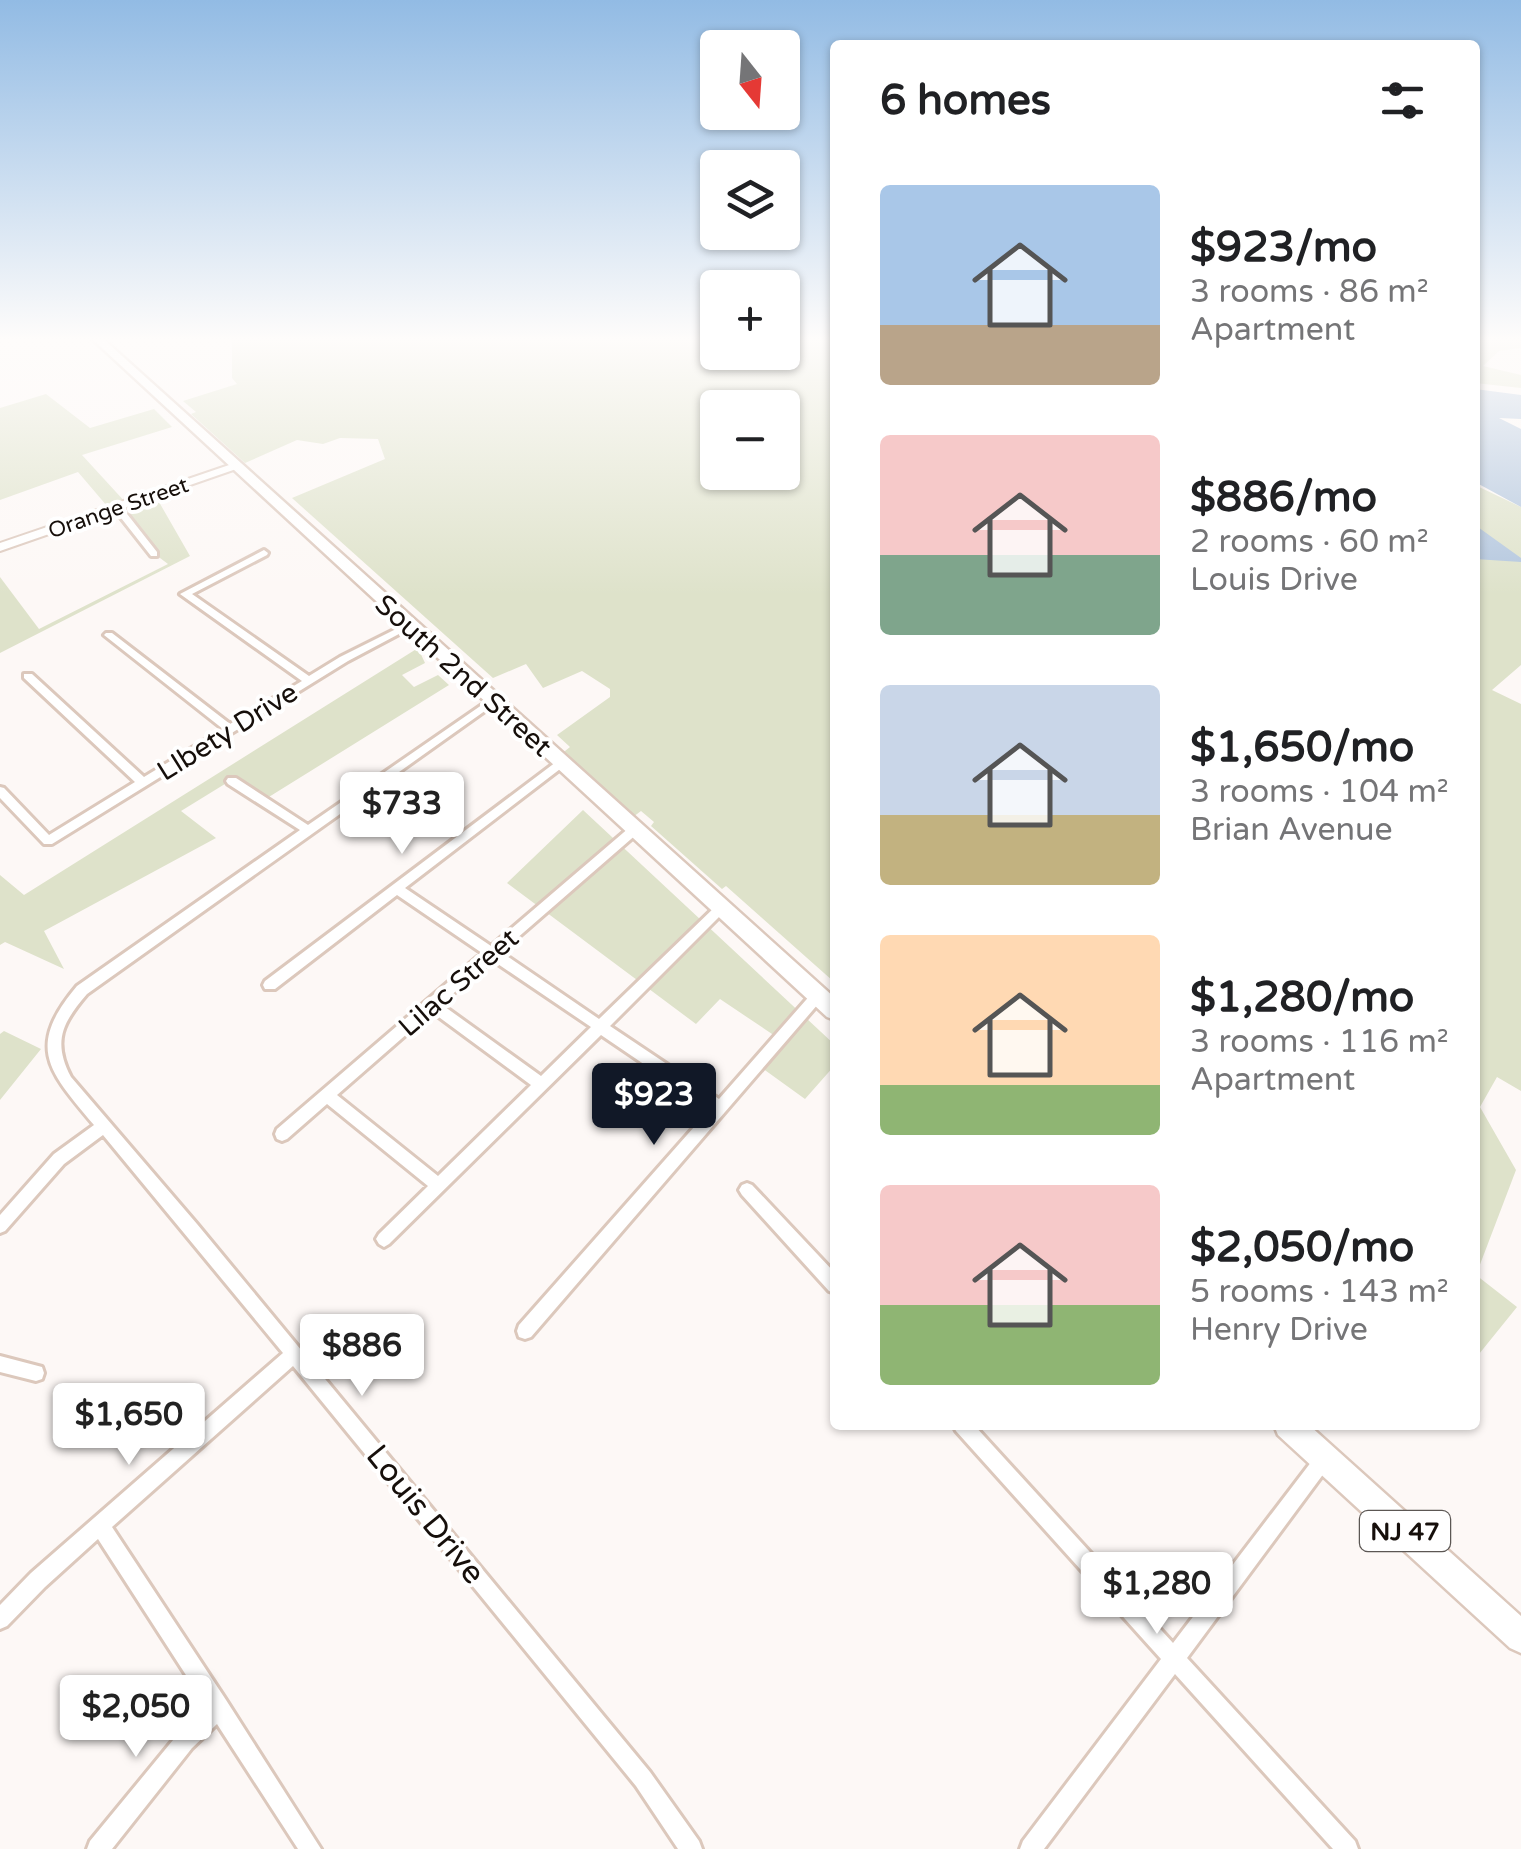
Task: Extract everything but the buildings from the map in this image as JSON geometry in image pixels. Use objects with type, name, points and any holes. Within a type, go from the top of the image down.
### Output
[{"type":"main road","name":"South 2nd Street","points":[[190,423],[830,1007]]},
{"type":"main road","name":"Orange Street","points":[[0,547],[236,466]]},
{"type":"main road","name":"NJ 47","points":[[1294,1430],[1521,1637]]},
{"type":"street","points":[[117,507],[154,554]]},
{"type":"street","points":[[264,554],[186,594],[309,681]]},
{"type":"street","name":"LIbety Drive","points":[[0,791],[48,841],[309,681],[409,626]]},
{"type":"street","points":[[109,634],[230,730]]},
{"type":"street","points":[[28,676],[142,783]]},
{"type":"street","name":"Louis Drive","points":[[492,701],[82,990],[67,1007],[53,1039],[53,1060],[643,1778],[691,1849]]},
{"type":"street","points":[[270,985],[560,763]]},
{"type":"street","points":[[232,781],[308,830]]},
{"type":"street","name":"Lilac Street","points":[[282,1134],[634,830]]},
{"type":"street","points":[[396,888],[720,1108]]},
{"type":"street","points":[[384,1239],[721,908]]},
{"type":"street","points":[[525,1330],[818,996]]},
{"type":"street","points":[[432,1005],[541,1084]]},
{"type":"street","points":[[327,1095],[438,1185]]},
{"type":"street","points":[[0,1226],[59,1159],[104,1126]]},
{"type":"street","points":[[747,1190],[830,1280]]},
{"type":"street","points":[[0,1618],[294,1354]]},
{"type":"street","points":[[0,1364],[36,1372]]},
{"type":"street","points":[[967,1430],[1347,1849]]},
{"type":"street","points":[[1031,1849],[1326,1458]]},
{"type":"street","points":[[100,1526],[310,1849]]},
{"type":"street","points":[[98,1849],[185,1741],[219,1707]]},
{"type":"green space","points":[[0,423],[84,423],[90,428],[106,423],[168,423],[172,427],[82,455],[127,504],[155,495],[190,556],[0,653],[0,577],[39,629],[168,564],[136,540],[78,472],[0,500]]},
{"type":"green space","points":[[201,423],[700,423],[700,490],[800,490],[800,423],[830,423],[830,978],[726,886],[722,889],[651,826],[654,822],[641,811],[625,823],[555,759],[570,747],[557,735],[610,697],[610,689],[582,671],[543,688],[526,664],[493,678],[292,498],[385,459],[378,439],[340,438],[323,444],[297,440],[245,463]]},
{"type":"green space","points":[[1480,487],[1521,507],[1521,665],[1492,690],[1521,704],[1521,1091],[1497,1077],[1480,1107]]},
{"type":"green space","points":[[418,648],[425,663],[402,675],[414,687],[438,675],[449,685],[264,800],[233,779],[181,811],[216,838],[44,931],[64,969],[5,942],[0,945],[0,875],[24,895]]},
{"type":"green space","points":[[583,810],[830,1040],[830,1071],[805,1099],[758,1065],[778,1038],[720,999],[696,1024],[507,883]]},
{"type":"green space","points":[[4,1031],[41,1049],[0,1100],[0,1034]]},
{"type":"green space","points":[[1480,1107],[1516,1170],[1480,1264]]},
{"type":"green space","points":[[1480,1278],[1517,1307],[1480,1353]]},
{"type":"water","points":[[1480,423],[1510,423],[1521,429],[1521,507],[1480,485]]},
{"type":"water","points":[[1480,529],[1521,558],[1521,562],[1480,559]]}]
